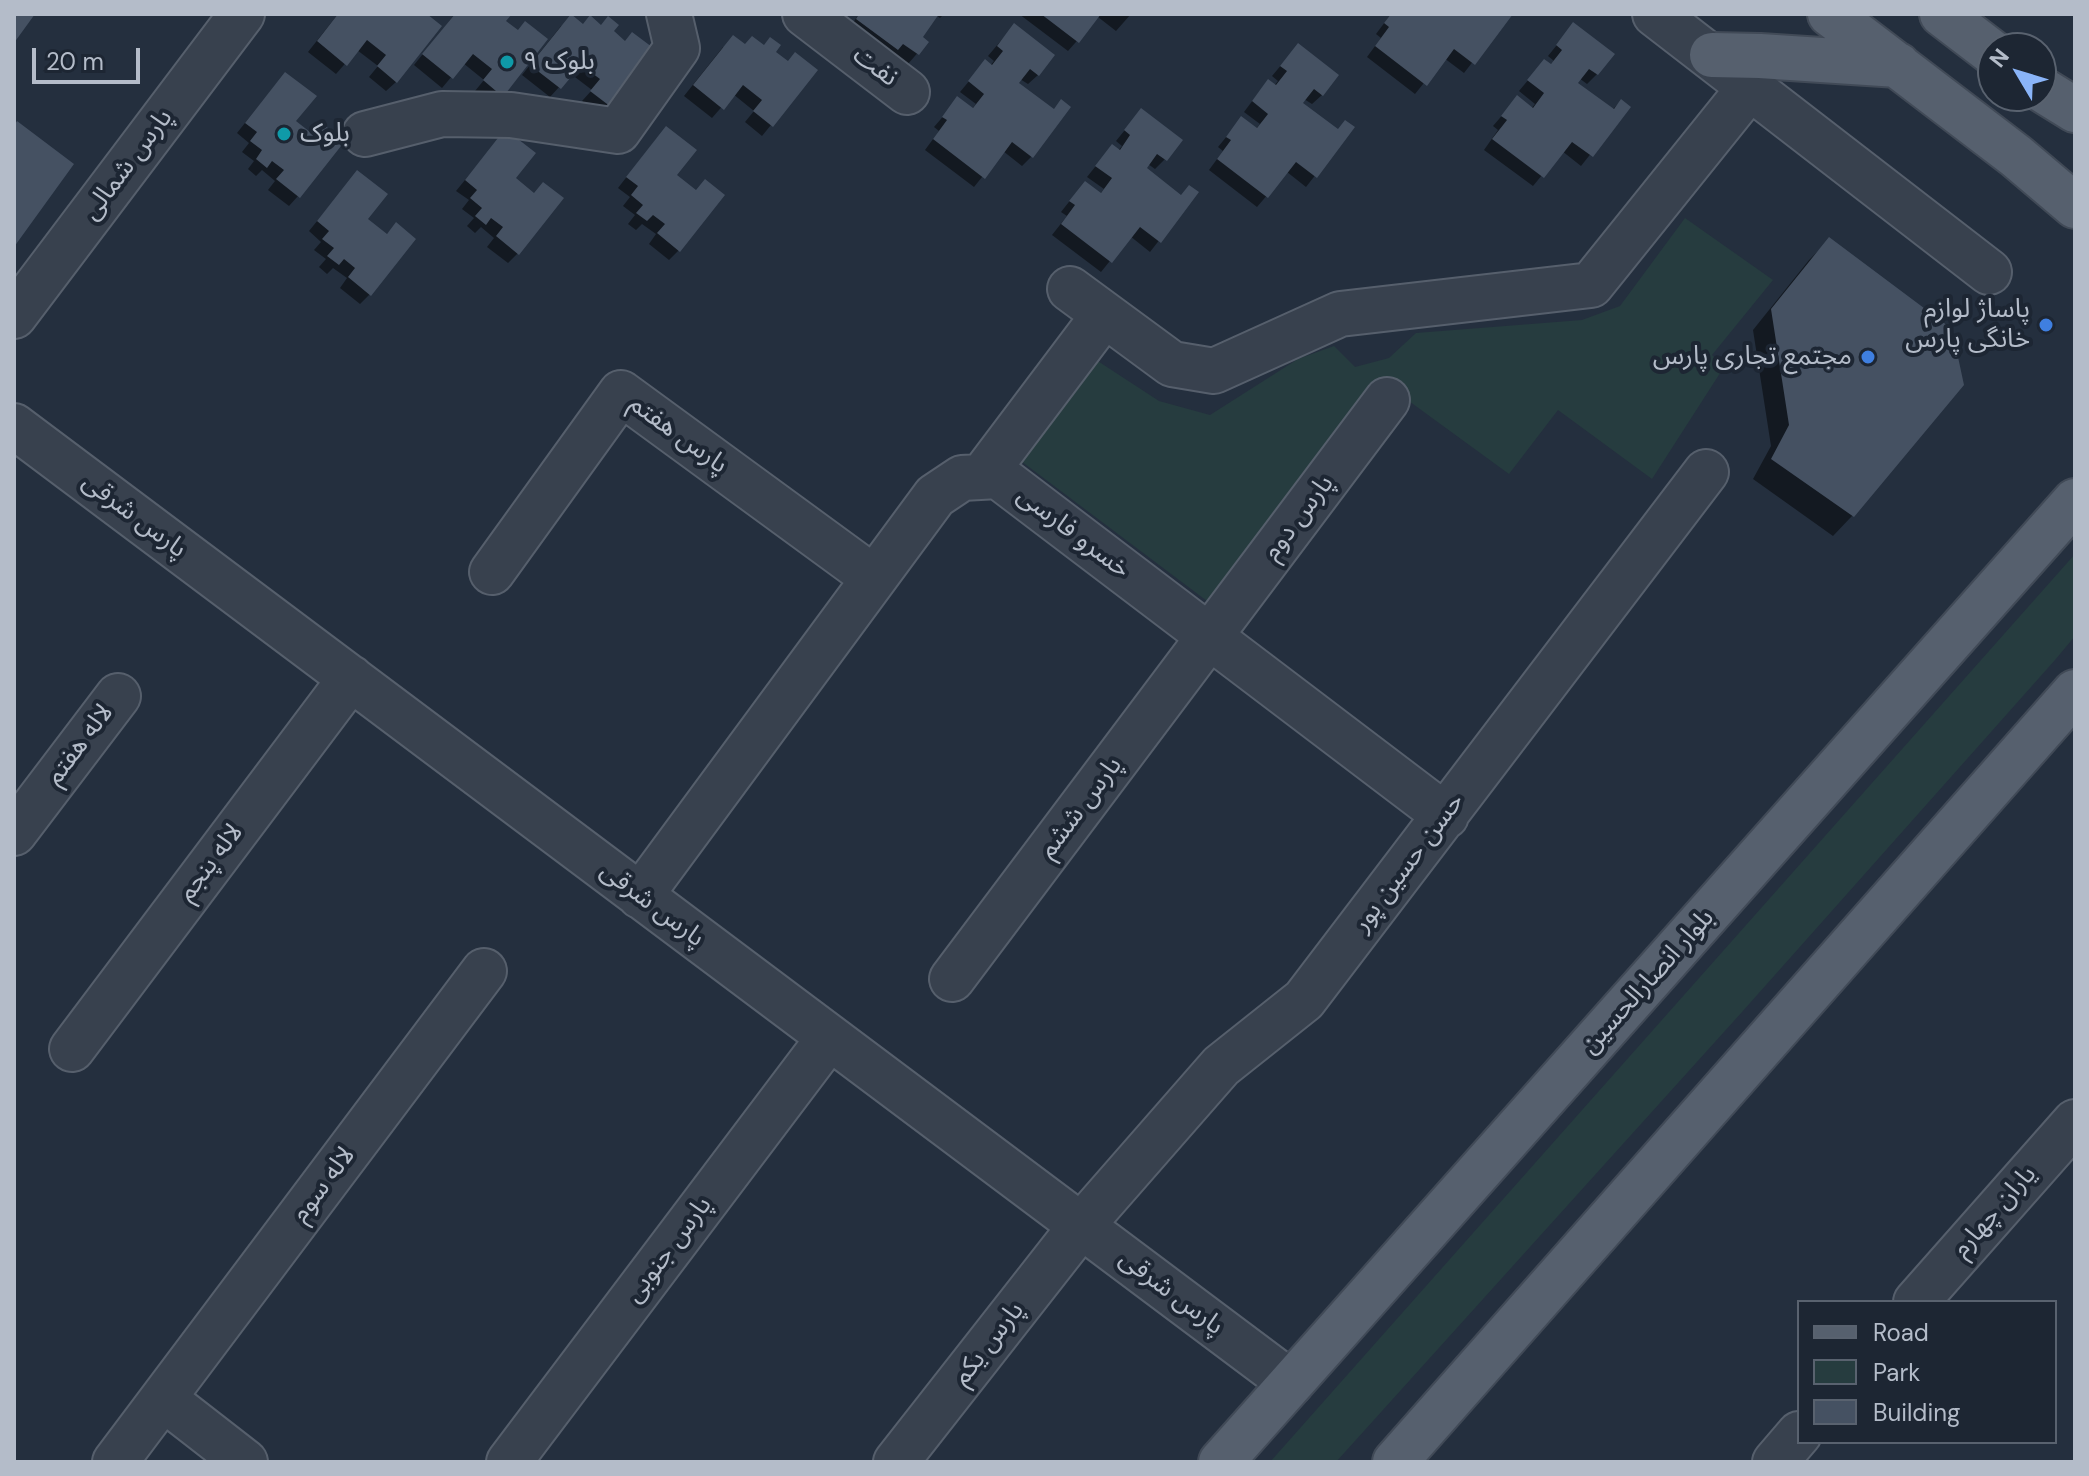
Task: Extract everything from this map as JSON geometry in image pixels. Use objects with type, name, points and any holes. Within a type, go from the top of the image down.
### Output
[{"type":"main road","points":[[1830,14],[2016,156],[2075,206]]},
{"type":"main road","points":[[1942,14],[1977,34]]},
{"type":"main road","points":[[1712,55],[1898,65]]},
{"type":"main road","points":[[2057,99],[2075,110]]},
{"type":"main road","name":"بلوار انصارالحسین","points":[[1221,1462],[2075,501]]},
{"type":"main road","points":[[1395,1462],[2075,692]]},
{"type":"street","name":"پارس شمالی","points":[[14,316],[242,14]]},
{"type":"street","points":[[365,134],[442,114],[511,115],[618,131],[677,48],[669,14]]},
{"type":"street","points":[[1655,14],[1989,272]]},
{"type":"street","name":"نفت","points":[[814,17],[907,92]]},
{"type":"street","points":[[1070,289],[1172,364],[1214,371],[1340,314],[1591,285],[1751,86]]},
{"type":"street","points":[[640,896],[935,496],[962,478],[982,477],[1104,315]]},
{"type":"street","name":"پارس هفتم","points":[[492,572],[621,393],[874,578]]},
{"type":"street","name":"پارس دوم","points":[[1210,636],[1387,400]]},
{"type":"street","name":"پارس شرقی","points":[[14,426],[1291,1383]]},
{"type":"street","name":"حسن حسین پور","points":[[1081,1226],[1221,1066],[1304,1000],[1706,472]]},
{"type":"street","name":"خسرو فارسی","points":[[982,477],[998,476],[1446,816]]},
{"type":"street","name":"پارس ششم","points":[[952,979],[1210,636]]},
{"type":"street","name":"لاله پنجم","points":[[72,1049],[351,678]]},
{"type":"street","name":"لاله هفتم","points":[[14,833],[118,696]]},
{"type":"street","name":"لاله سوم","points":[[115,1462],[484,971]]},
{"type":"street","name":"پارس جنوبی","points":[[509,1462],[829,1038]]},
{"type":"street","name":"یاران چهارم","points":[[1918,1300],[2075,1122]]},
{"type":"street","name":"پارس یکم","points":[[896,1462],[1081,1226]]},
{"type":"street","points":[[164,1399],[245,1462]]},
{"type":"street","points":[[1775,1462],[1797,1436]]},
{"type":"green space","points":[[1685,218],[1773,280],[1712,355],[1724,367],[1652,479],[1558,410],[1509,474],[1380,380],[1207,601],[1009,452],[1087,354],[1159,401],[1210,415],[1298,359],[1334,346],[1355,367],[1389,358],[1416,333],[1582,320],[1620,306]]},
{"type":"green space","points":[[2075,554],[2075,636],[2055,660],[1336,1462],[1270,1462]]},
{"type":"building","points":[[14,14],[35,14],[14,43]]},
{"type":"building","points":[[338,14],[427,14],[442,26],[397,83],[377,66],[386,55],[367,40],[347,66],[317,41]]},
{"type":"building","name":"بلوک ۹","points":[[455,14],[512,14],[506,21],[518,30],[525,21],[548,39],[503,97],[483,80],[492,69],[473,54],[453,79],[422,54]]},
{"type":"building","points":[[571,14],[583,24],[590,15],[601,25],[608,16],[619,25],[614,31],[625,41],[632,32],[656,50],[611,107],[590,91],[600,79],[581,65],[561,89],[530,65]]},
{"type":"building","points":[[859,14],[939,14],[923,37],[929,42],[919,55],[903,44],[898,50],[856,19]]},
{"type":"building","points":[[1041,14],[1101,14],[1079,43]]},
{"type":"building","points":[[1391,14],[1513,14],[1475,65],[1454,49],[1427,86],[1375,46],[1389,27],[1384,23]]},
{"type":"building","points":[[1573,22],[1615,54],[1598,75],[1589,69],[1578,83],[1614,109],[1621,99],[1631,107],[1593,157],[1572,142],[1544,178],[1492,139],[1507,120],[1501,116],[1517,95],[1533,108],[1544,93],[1527,80],[1544,59],[1551,64],[1562,50],[1556,45]]},
{"type":"building","points":[[1014,23],[1055,55],[1039,76],[1030,69],[1019,83],[1054,109],[1061,99],[1071,107],[1033,158],[1012,142],[985,179],[933,139],[947,120],[942,117],[957,96],[973,108],[984,94],[968,81],[985,59],[992,65],[1003,51],[997,46]]},
{"type":"building","points":[[733,35],[745,44],[752,36],[764,45],[770,37],[781,45],[776,52],[788,61],[795,52],[818,70],[773,127],[753,111],[762,100],[743,85],[724,110],[693,85]]},
{"type":"building","points":[[1298,43],[1339,75],[1323,96],[1314,89],[1303,103],[1338,129],[1345,120],[1355,127],[1317,178],[1296,162],[1268,198],[1217,159],[1231,140],[1226,137],[1241,116],[1257,128],[1268,114],[1252,101],[1268,79],[1276,85],[1287,71],[1280,66]]},
{"type":"building","name":"بلوک","points":[[285,72],[317,96],[296,121],[315,136],[324,125],[345,141],[300,198],[276,179],[284,170],[272,161],[267,168],[256,159],[262,150],[250,141],[257,132],[245,123]]},
{"type":"building","points":[[1141,108],[1183,140],[1167,161],[1157,154],[1147,168],[1181,195],[1189,185],[1199,192],[1161,243],[1140,227],[1112,263],[1061,224],[1075,205],[1069,201],[1085,181],[1101,193],[1112,178],[1095,166],[1112,144],[1120,150],[1130,135],[1124,130]]},
{"type":"building","points":[[17,121],[74,164],[14,247],[14,126]]},
{"type":"building","points":[[666,126],[697,150],[677,175],[696,190],[705,179],[725,195],[680,252],[657,233],[665,224],[653,215],[647,221],[636,213],[643,205],[631,195],[638,186],[626,177]]},
{"type":"building","points":[[505,129],[536,153],[516,178],[534,193],[543,182],[564,198],[519,255],[496,236],[503,227],[491,218],[486,225],[475,216],[482,208],[470,198],[477,190],[465,180]]},
{"type":"building","points":[[357,170],[388,194],[368,219],[387,234],[396,222],[416,239],[371,296],[348,277],[355,268],[344,259],[339,265],[327,256],[334,248],[322,239],[329,231],[317,221]]},
{"type":"building","name":"مجتمع تجاری پارس","points":[[1829,237],[1952,329],[1964,385],[1854,517],[1771,459],[1789,425],[1771,309]]},
{"type":"place","name":"بلوک ۹","points":[[507,62]]},
{"type":"place","name":"بلوک","points":[[284,134]]},
{"type":"place","name":"پاساژ لوازم خانگی پارس","points":[[2046,325]]},
{"type":"place","name":"مجتمع تجاری پارس","points":[[1868,357]]}]
